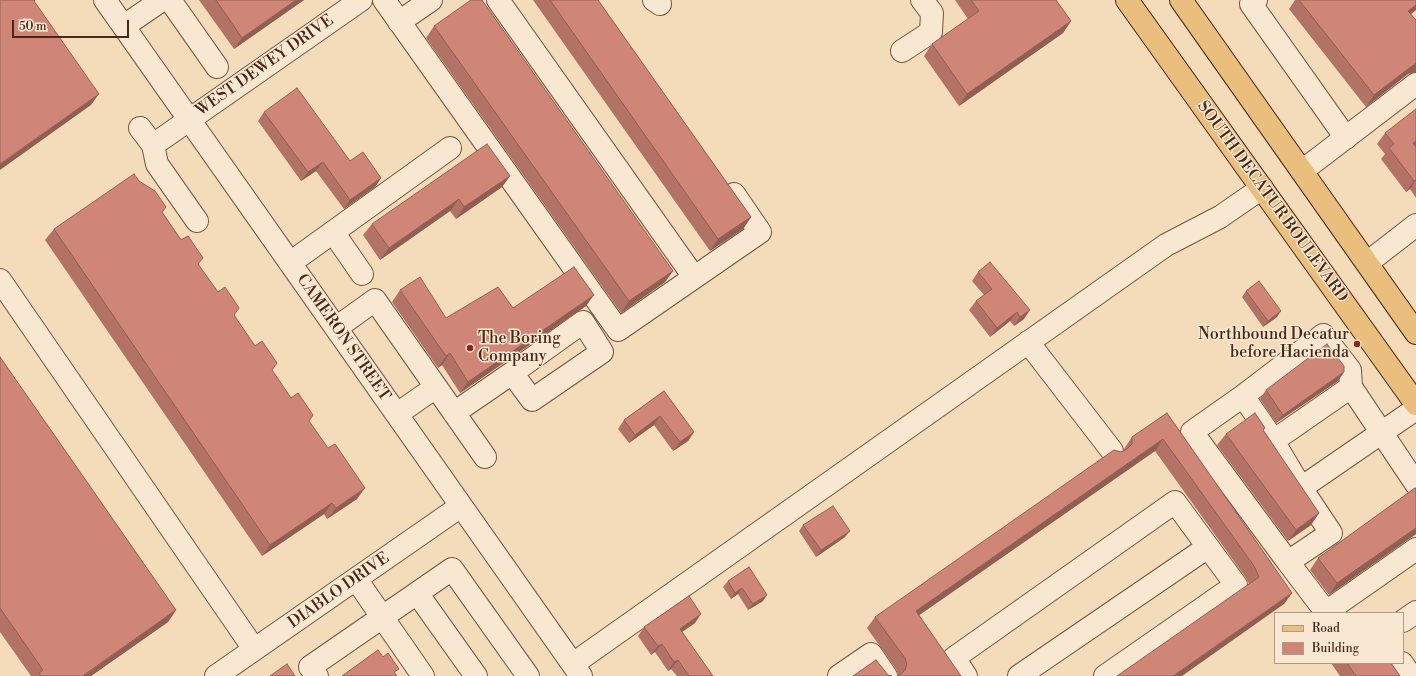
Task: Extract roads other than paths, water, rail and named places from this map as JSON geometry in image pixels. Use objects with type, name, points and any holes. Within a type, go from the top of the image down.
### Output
[{"type":"main road","name":"SOUTH DECATUR BOULEVARD","points":[[1127,0],[1416,404]]},
{"type":"main road","points":[[1181,1],[1416,333]]},
{"type":"street","points":[[124,26],[162,0]]},
{"type":"street","points":[[170,0],[217,67]]},
{"type":"street","points":[[384,0],[618,330],[760,232],[724,180]]},
{"type":"street","points":[[399,22],[431,0]]},
{"type":"street","points":[[498,0],[694,278]]},
{"type":"street","points":[[902,51],[931,32],[932,13],[922,0]]},
{"type":"street","points":[[1256,0],[1251,4],[1346,138]]},
{"type":"street","name":"CAMERON STREET","points":[[110,2],[124,26],[397,414],[576,672]]},
{"type":"street","name":"WEST DEWEY DRIVE","points":[[153,145],[350,3]]},
{"type":"street","points":[[1302,171],[1416,84]]},
{"type":"street","points":[[140,128],[153,145],[158,164],[197,221]]},
{"type":"street","points":[[290,263],[450,148]]},
{"type":"street","points":[[576,672],[1028,342],[1166,245],[1220,218],[1262,188]]},
{"type":"street","points":[[1367,263],[1416,225]]},
{"type":"street","points":[[333,232],[362,274]]},
{"type":"street","points":[[0,280],[254,649]]},
{"type":"street","points":[[336,328],[375,300],[485,457]]},
{"type":"street","points":[[1416,484],[1351,387],[1350,370],[1323,335],[1243,396],[1192,432],[1326,612],[1416,549]]},
{"type":"street","points":[[1028,342],[1112,451]]},
{"type":"street","points":[[454,413],[512,373]]},
{"type":"street","points":[[397,414],[436,387]]},
{"type":"street","points":[[1273,440],[1351,387]]},
{"type":"street","points":[[1243,396],[1273,440],[1301,488],[1331,533],[1288,562]]},
{"type":"street","points":[[1301,488],[1416,409]]},
{"type":"street","points":[[966,676],[954,658],[1175,502],[1236,585],[1105,676]]},
{"type":"street","name":"DIABLO DRIVE","points":[[219,675],[254,649],[461,506]]},
{"type":"street","points":[[1019,676],[1208,547]]},
{"type":"street","points":[[317,676],[310,667],[452,568],[528,676]]},
{"type":"street","points":[[356,579],[423,676]]},
{"type":"street","points":[[417,593],[476,676]]},
{"type":"street","points":[[1404,620],[1416,612]]},
{"type":"street","points":[[839,676],[871,654],[886,676]]},
{"type":"street","points":[[1403,664],[1412,676]]},
{"type":"place","name":"Northbound Decatur before Hacienda","points":[[1357,344]]},
{"type":"place","name":"The Boring Company","points":[[470,348]]}]
